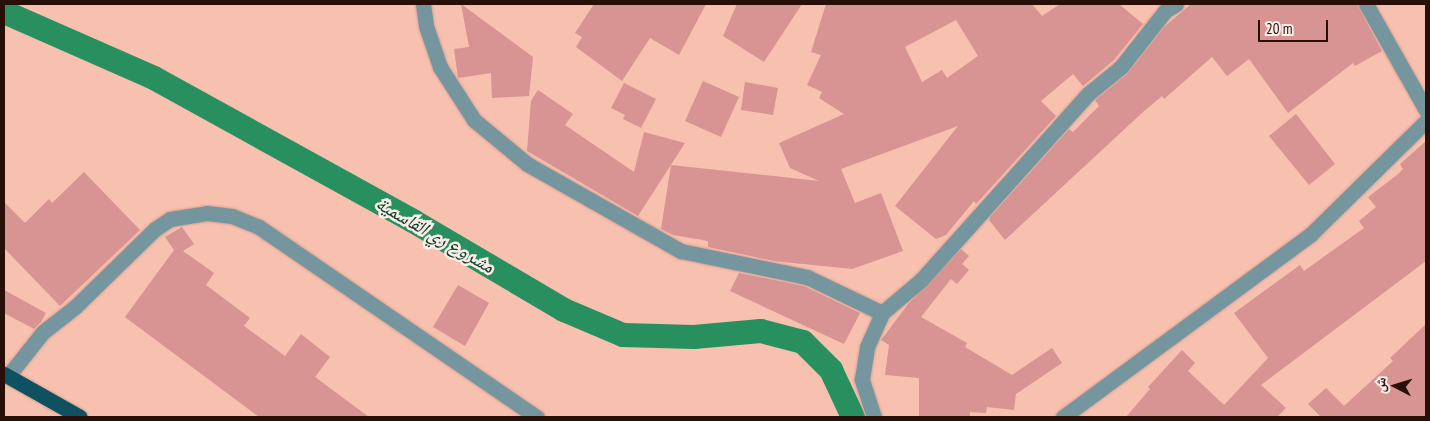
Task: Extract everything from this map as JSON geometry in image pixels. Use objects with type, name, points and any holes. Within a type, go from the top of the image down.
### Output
[{"type":"highway","points":[[6,375],[80,417]]},
{"type":"street","points":[[423,4],[426,26],[440,66],[474,120],[526,164],[681,251],[807,277],[882,313]]},
{"type":"street","points":[[874,417],[862,379],[867,347],[882,313],[921,280],[1089,93],[1121,67],[1164,12],[1176,4]]},
{"type":"street","points":[[1366,4],[1426,110]]},
{"type":"street","points":[[1063,417],[1310,235],[1426,121]]},
{"type":"street","points":[[6,375],[43,332],[76,306],[155,229],[170,219],[207,212],[232,216],[259,227],[537,417]]},
{"type":"building","points":[[461,4],[533,57],[529,96],[492,98],[491,73],[458,78],[454,49],[469,47]]},
{"type":"building","points":[[594,4],[706,4],[679,55],[650,38],[622,81],[576,47],[582,37],[575,33]]},
{"type":"building","points":[[737,4],[802,4],[764,62],[723,36]]},
{"type":"building","points":[[826,4],[1032,4],[1042,16],[1060,4],[1119,4],[1143,24],[1114,60],[1083,86],[1073,74],[1041,101],[1056,116],[976,204],[974,201],[946,235],[936,239],[895,206],[958,126],[841,169],[855,203],[881,193],[903,251],[852,269],[774,261],[708,247],[708,241],[673,235],[661,229],[671,165],[819,181],[790,168],[779,143],[844,114],[819,98],[822,92],[807,85],[821,55],[811,52]],"holes":[[[956,20],[978,56],[947,78],[942,70],[922,82],[905,47]]]},
{"type":"building","points":[[1191,4],[1357,4],[1382,51],[1355,66],[1353,63],[1288,113],[1249,59],[1227,76],[1212,57],[1164,99],[1162,96],[1143,112],[1005,240],[989,220],[991,218],[988,219],[1069,129],[1073,132],[1099,106],[1095,100],[1127,74],[1164,27]]},
{"type":"building","points":[[703,81],[739,97],[721,137],[685,121]]},
{"type":"building","points":[[745,82],[778,88],[773,115],[741,110]]},
{"type":"building","points":[[624,83],[656,99],[641,128],[623,119],[625,115],[611,108]]},
{"type":"building","points":[[538,90],[573,114],[565,125],[634,172],[644,132],[685,143],[638,216],[527,151],[531,101]]},
{"type":"building","points":[[1296,114],[1335,164],[1309,185],[1269,136]]},
{"type":"building","points":[[1426,141],[1426,261],[1261,385],[1286,408],[1277,417],[1126,417],[1150,389],[1148,387],[1182,350],[1195,363],[1188,371],[1224,405],[1268,358],[1234,313],[1300,265],[1304,271],[1364,228],[1359,221],[1376,207],[1368,197],[1397,175],[1403,169],[1400,164]]},
{"type":"building","points":[[84,172],[140,230],[60,306],[4,248],[4,202],[25,223],[49,199],[52,203]]},
{"type":"building","points":[[182,227],[194,244],[183,251],[214,273],[206,285],[250,318],[244,326],[285,356],[301,334],[330,357],[315,377],[369,417],[259,417],[125,317],[174,250],[165,237]]},
{"type":"building","points":[[961,249],[969,256],[962,264],[969,270],[957,284],[951,279],[921,317],[967,343],[965,347],[1012,375],[1052,348],[1062,363],[1016,394],[1014,410],[987,407],[986,413],[970,412],[970,417],[919,417],[919,378],[885,375],[889,345],[881,340],[909,303]]},
{"type":"building","points":[[739,273],[804,286],[860,313],[844,344],[730,291]]},
{"type":"building","points":[[458,285],[489,303],[465,346],[433,327]]},
{"type":"building","points":[[4,290],[46,313],[34,329],[4,313]]},
{"type":"building","points":[[1426,324],[1426,417],[1321,417],[1308,404],[1326,388],[1344,406],[1393,361],[1390,358]]},
{"type":"waterway","name":"مشروع ري القاسمية","points":[[4,12],[154,78],[413,221],[564,310],[623,335],[694,337],[761,331],[803,342],[831,370],[853,417]]}]
